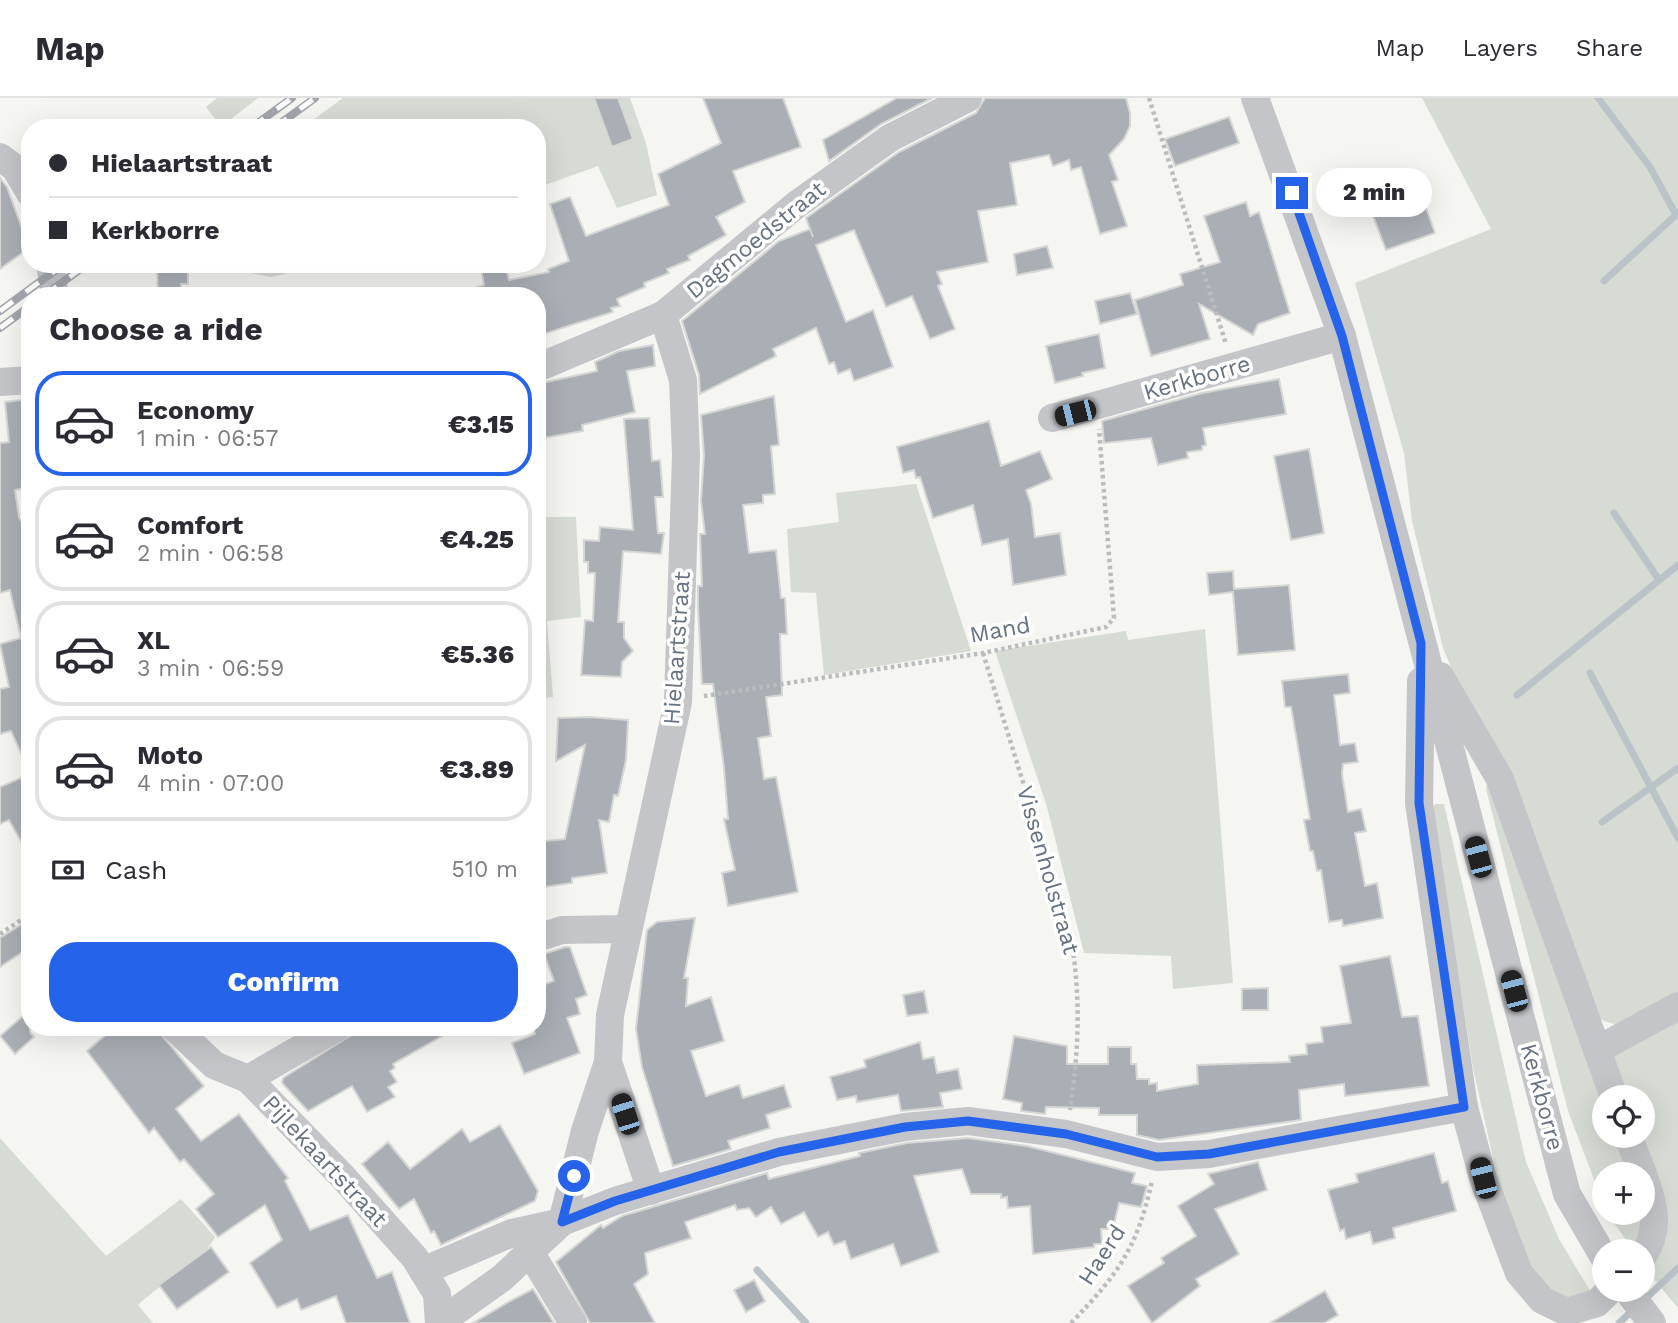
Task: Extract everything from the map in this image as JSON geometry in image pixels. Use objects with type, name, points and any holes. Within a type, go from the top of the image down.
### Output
[{"type":"street","name":"Dagmoedstraat","points":[[546,364],[663,315],[817,190],[890,138],[968,98]]},
{"type":"street","name":"Kerkborre","points":[[1255,98],[1342,336],[1567,1195],[1592,1239]]},
{"type":"street","points":[[0,157],[15,168],[21,178]]},
{"type":"street","name":"Hielaartstraat","points":[[562,1222],[585,1131],[608,1062],[610,1015],[678,702],[686,455],[683,380],[663,315]]},
{"type":"street","name":"Kerkborre","points":[[1052,418],[1342,336]]},
{"type":"street","points":[[0,382],[21,381]]},
{"type":"street","name":"Kerkborre","points":[[1421,643],[1500,779],[1610,1085]]},
{"type":"street","name":"Kerkborre","points":[[1421,643],[1419,803],[1464,1107],[1483,1178],[1519,1273],[1542,1300],[1567,1311],[1598,1302]]},
{"type":"street","points":[[546,935],[562,930],[628,929]]},
{"type":"street","points":[[1597,1050],[1678,1006]]},
{"type":"street","name":"Pijlekaartstraat","points":[[183,1036],[214,1065],[248,1080],[342,1176],[415,1258],[437,1294],[439,1323]]},
{"type":"street","points":[[248,1080],[323,1036]]},
{"type":"street","name":"Hielaartstraat","points":[[608,1062],[651,1191]]},
{"type":"street","points":[[423,1271],[512,1233],[562,1222],[615,1201],[779,1152],[905,1127],[968,1121],[1066,1134],[1157,1157],[1209,1154],[1464,1107]]},
{"type":"street","points":[[439,1323],[502,1278],[562,1222]]},
{"type":"street","points":[[530,1252],[573,1323]]},
{"type":"street","points":[[1636,1302],[1652,1323]]},
{"type":"path","points":[[1149,98],[1163,152],[1233,367]]},
{"type":"path","name":"Mand","points":[[678,702],[722,692],[983,653],[1112,624],[1114,618],[1098,407]]},
{"type":"path","name":"Vissenholstraat","points":[[983,653],[1071,937],[1078,983],[1079,1050],[1066,1134]]},
{"type":"path","points":[[0,934],[21,920]]},
{"type":"path","name":"Haerd","points":[[1071,1323],[1110,1283],[1133,1243],[1143,1222],[1157,1157]]},
{"type":"shaded area","points":[[217,98],[258,98],[231,119],[215,119],[206,107]]},
{"type":"shaded area","points":[[343,98],[630,98],[646,143],[657,195],[617,208],[598,166],[546,185],[546,119],[314,119]]},
{"type":"shaded area","points":[[1422,98],[1678,98],[1678,996],[1620,1026],[1604,1021],[1593,1013],[1443,648],[1412,521],[1404,453],[1355,283],[1491,229]]},
{"type":"shaded area","points":[[251,273],[289,273],[271,277]]},
{"type":"shaded area","points":[[916,484],[971,651],[824,675],[816,593],[791,592],[787,529],[839,522],[836,493]]},
{"type":"shaded area","points":[[546,517],[576,517],[581,617],[547,621],[553,697],[546,698]]},
{"type":"shaded area","points":[[1205,629],[1233,983],[1173,989],[1171,956],[1084,953],[1047,807],[995,651],[1126,631],[1128,640]]},
{"type":"shaded area","points":[[1487,783],[1600,1085],[1592,1085],[1592,1148],[1628,1148],[1634,1162],[1592,1162],[1592,1174],[1568,1111],[1486,789]]},
{"type":"shaded area","points":[[1444,804],[1526,1162],[1559,1239],[1592,1294],[1592,1298],[1583,1302],[1548,1291],[1528,1263],[1498,1181],[1473,1068],[1432,807]]},
{"type":"shaded area","points":[[1678,1016],[1678,1308],[1655,1280],[1655,1239],[1650,1239],[1647,1225],[1655,1225],[1655,1162],[1636,1162],[1634,1148],[1655,1148],[1655,1085],[1613,1085],[1605,1053]]},
{"type":"shaded area","points":[[0,1138],[106,1256],[181,1199],[215,1237],[202,1253],[138,1305],[153,1323],[0,1323]]},
{"type":"shaded area","points":[[1616,1225],[1645,1225],[1639,1239],[1625,1239]]},
{"type":"building","points":[[594,98],[618,98],[633,139],[612,147]]},
{"type":"building","points":[[703,98],[783,98],[801,147],[733,171],[745,202],[716,217],[726,235],[688,256],[690,260],[667,269],[669,273],[644,283],[645,287],[617,299],[620,306],[611,308],[613,312],[546,333],[546,287],[477,287],[484,285],[482,273],[507,273],[509,280],[546,273],[549,272],[548,269],[569,261],[550,204],[570,197],[586,236],[669,205],[658,174],[721,143]]},
{"type":"building","points":[[897,98],[932,98],[881,124],[829,161],[823,140]]},
{"type":"building","points":[[985,98],[1126,98],[1130,126],[1124,139],[1109,155],[1118,180],[1112,182],[1127,226],[1100,234],[1081,167],[1071,170],[1069,160],[1053,166],[1049,155],[1010,163],[1017,205],[978,211],[988,262],[937,272],[942,284],[938,286],[955,329],[930,339],[912,296],[886,307],[854,230],[816,245],[846,322],[873,310],[893,367],[854,381],[850,369],[838,374],[834,362],[829,364],[816,328],[773,349],[776,356],[700,394],[699,375],[682,321],[779,241],[810,229],[813,237],[806,218],[899,152],[976,113]]},
{"type":"building","points":[[1229,117],[1239,143],[1175,166],[1165,139]]},
{"type":"building","points":[[0,178],[7,187],[21,226],[21,254],[0,269]]},
{"type":"building","points":[[1420,191],[1435,233],[1386,250],[1370,208]]},
{"type":"building","points":[[1246,202],[1250,216],[1259,212],[1290,313],[1258,324],[1253,335],[1199,304],[1210,339],[1151,356],[1135,300],[1183,285],[1180,274],[1220,262],[1204,216]]},
{"type":"building","points":[[1047,246],[1053,268],[1017,275],[1014,254]]},
{"type":"building","points":[[157,273],[188,273],[188,284],[181,284],[181,287],[158,287]]},
{"type":"building","points":[[1130,293],[1137,314],[1100,324],[1095,301]]},
{"type":"building","points":[[1099,334],[1105,368],[1055,383],[1046,346]]},
{"type":"building","points":[[653,345],[655,366],[627,371],[635,412],[582,425],[583,431],[546,437],[546,382],[597,371],[595,362],[619,351]]},
{"type":"building","points":[[1279,379],[1286,414],[1203,428],[1206,445],[1202,446],[1202,450],[1187,452],[1188,458],[1158,465],[1151,438],[1104,443],[1102,421],[1202,393]]},
{"type":"building","points":[[774,396],[779,445],[771,446],[775,494],[763,495],[763,503],[743,505],[749,553],[776,550],[781,598],[785,598],[787,634],[780,634],[782,695],[766,697],[771,736],[758,738],[764,779],[776,777],[798,892],[728,906],[722,873],[735,870],[724,819],[728,819],[724,768],[713,684],[702,684],[698,607],[698,586],[702,586],[700,534],[705,534],[701,501],[704,455],[701,415]]},
{"type":"building","points":[[21,400],[21,489],[15,490],[21,521],[21,638],[10,590],[0,593],[0,443],[9,442],[5,402]]},
{"type":"building","points":[[649,418],[652,461],[660,460],[663,497],[655,497],[658,533],[664,533],[661,554],[623,551],[618,622],[624,622],[624,638],[633,651],[622,662],[621,677],[581,675],[585,620],[593,621],[595,573],[588,573],[588,562],[584,562],[584,540],[599,541],[600,527],[633,530],[624,419]]},
{"type":"building","points":[[989,421],[1001,466],[1040,451],[1052,479],[1026,490],[1031,504],[1035,537],[1060,533],[1066,575],[1013,585],[1008,539],[982,545],[973,505],[933,518],[920,477],[916,478],[914,470],[903,473],[897,447]]},
{"type":"building","points":[[1309,449],[1324,533],[1291,540],[1274,456]]},
{"type":"building","points":[[1233,571],[1234,589],[1289,585],[1295,650],[1238,655],[1233,592],[1209,595],[1207,573]]},
{"type":"building","points":[[21,638],[21,753],[11,731],[0,734],[0,689],[9,687],[0,644]]},
{"type":"building","points":[[1348,674],[1350,693],[1334,695],[1340,745],[1355,743],[1358,762],[1343,764],[1342,774],[1348,812],[1361,809],[1366,831],[1355,833],[1365,886],[1377,883],[1383,918],[1343,926],[1342,920],[1329,922],[1321,870],[1317,871],[1313,851],[1310,851],[1304,820],[1310,819],[1291,707],[1285,707],[1282,681]]},
{"type":"building","points":[[558,718],[628,720],[626,760],[618,796],[614,795],[609,822],[599,820],[607,873],[572,878],[572,883],[546,887],[546,841],[565,839],[585,745],[556,761]]},
{"type":"building","points":[[21,778],[21,841],[9,820],[0,824],[0,787]]},
{"type":"building","points":[[695,918],[684,978],[688,978],[686,1006],[711,997],[724,1041],[691,1051],[706,1096],[739,1085],[743,1098],[784,1085],[791,1107],[766,1115],[770,1128],[728,1141],[731,1149],[673,1166],[642,1067],[636,1029],[647,930],[657,922]]},
{"type":"building","points":[[21,925],[21,953],[0,967],[0,938]]},
{"type":"building","points":[[570,947],[587,995],[576,999],[580,1014],[567,1018],[580,1053],[524,1074],[512,1043],[530,1036],[546,1036],[546,984],[554,981],[546,953]]},
{"type":"building","points":[[1390,956],[1402,1017],[1418,1016],[1429,1086],[1345,1096],[1344,1084],[1299,1090],[1301,1120],[1159,1140],[1137,1135],[1137,1115],[1099,1115],[1099,1108],[1046,1107],[1045,1114],[1021,1111],[1022,1103],[1003,1099],[1014,1036],[1067,1046],[1067,1064],[1108,1064],[1108,1047],[1131,1047],[1131,1064],[1136,1064],[1137,1079],[1149,1079],[1149,1084],[1157,1083],[1157,1091],[1198,1084],[1197,1065],[1290,1062],[1289,1056],[1307,1054],[1306,1044],[1323,1042],[1321,1027],[1351,1023],[1340,966]]},
{"type":"building","points":[[1268,988],[1268,1010],[1242,1010],[1242,989]]},
{"type":"building","points":[[924,991],[928,1013],[907,1016],[903,995]]},
{"type":"building","points":[[21,1018],[21,1036],[34,1037],[15,1054],[0,1036]]},
{"type":"building","points":[[104,1036],[162,1036],[204,1086],[176,1109],[201,1141],[239,1114],[288,1178],[285,1181],[310,1230],[348,1215],[377,1278],[392,1272],[410,1323],[346,1323],[336,1296],[301,1310],[297,1299],[277,1308],[250,1263],[282,1240],[265,1205],[218,1237],[196,1209],[214,1194],[184,1159],[180,1162],[154,1128],[149,1133],[87,1051]]},
{"type":"building","points":[[350,1036],[442,1036],[393,1064],[395,1068],[390,1071],[397,1082],[388,1087],[395,1097],[367,1112],[352,1086],[308,1111],[282,1083],[283,1078]]},
{"type":"building","points":[[920,1042],[923,1059],[934,1057],[937,1073],[958,1069],[962,1089],[940,1093],[943,1107],[901,1111],[898,1095],[857,1102],[856,1096],[837,1100],[830,1077],[866,1067],[864,1060]]},
{"type":"building","points":[[500,1125],[538,1191],[535,1201],[441,1245],[434,1231],[431,1233],[414,1199],[399,1209],[362,1164],[388,1142],[410,1169],[462,1129],[470,1142]]},
{"type":"building","points":[[968,1138],[1027,1146],[1135,1173],[1132,1183],[1147,1186],[1141,1207],[1119,1203],[1113,1229],[1101,1229],[1102,1244],[1033,1254],[1030,1206],[1008,1208],[1007,1197],[1001,1198],[1001,1194],[971,1194],[962,1169],[914,1176],[939,1252],[901,1266],[893,1244],[851,1259],[845,1241],[834,1245],[828,1232],[818,1237],[804,1212],[781,1224],[771,1207],[756,1217],[749,1208],[737,1210],[735,1205],[685,1222],[691,1238],[645,1253],[648,1274],[634,1284],[655,1323],[590,1323],[556,1262],[601,1225],[603,1228],[622,1216],[767,1173],[769,1179],[860,1156],[859,1153],[907,1143]]},
{"type":"building","points":[[1434,1153],[1442,1183],[1448,1181],[1456,1211],[1393,1228],[1395,1238],[1373,1244],[1370,1232],[1346,1239],[1344,1229],[1340,1231],[1328,1190],[1358,1182],[1356,1174]]},
{"type":"building","points":[[1258,1162],[1267,1190],[1215,1209],[1239,1254],[1196,1279],[1200,1286],[1152,1323],[1128,1286],[1164,1263],[1161,1258],[1196,1236],[1178,1206],[1214,1184],[1208,1174]]},
{"type":"building","points":[[211,1247],[229,1272],[177,1309],[159,1285]]},
{"type":"building","points":[[754,1280],[765,1301],[746,1312],[734,1290]]},
{"type":"building","points":[[533,1289],[554,1323],[473,1323],[510,1301]]},
{"type":"building","points":[[1325,1291],[1338,1315],[1324,1323],[1270,1323]]},
{"type":"waterway","points":[[1598,98],[1650,167],[1675,213]]},
{"type":"waterway","points":[[1604,281],[1678,213]]},
{"type":"waterway","points":[[1614,513],[1659,580]]},
{"type":"waterway","points":[[1517,695],[1678,565]]},
{"type":"waterway","points":[[1590,673],[1678,838]]},
{"type":"waterway","points":[[1602,822],[1678,768]]},
{"type":"waterway","points":[[1655,1290],[1678,1268]]},
{"type":"waterway","points":[[757,1270],[806,1323]]},
{"type":"waterway","points":[[1619,1323],[1634,1309]]},
{"type":"railway","points":[[263,119],[292,98]]},
{"type":"railway","points":[[286,119],[315,98]]},
{"type":"railway","points":[[33,287],[52,273]]},
{"type":"railway","points":[[56,287],[75,273]]},
{"type":"railway","points":[[0,311],[21,296]]},
{"type":"railway","points":[[0,328],[21,313]]},
{"type":"route","points":[[574,1176],[562,1222],[615,1201],[779,1152],[905,1127],[968,1121],[1066,1134],[1157,1157],[1209,1154],[1351,1130],[1464,1107],[1419,803],[1421,643],[1342,336],[1292,193]]}]
